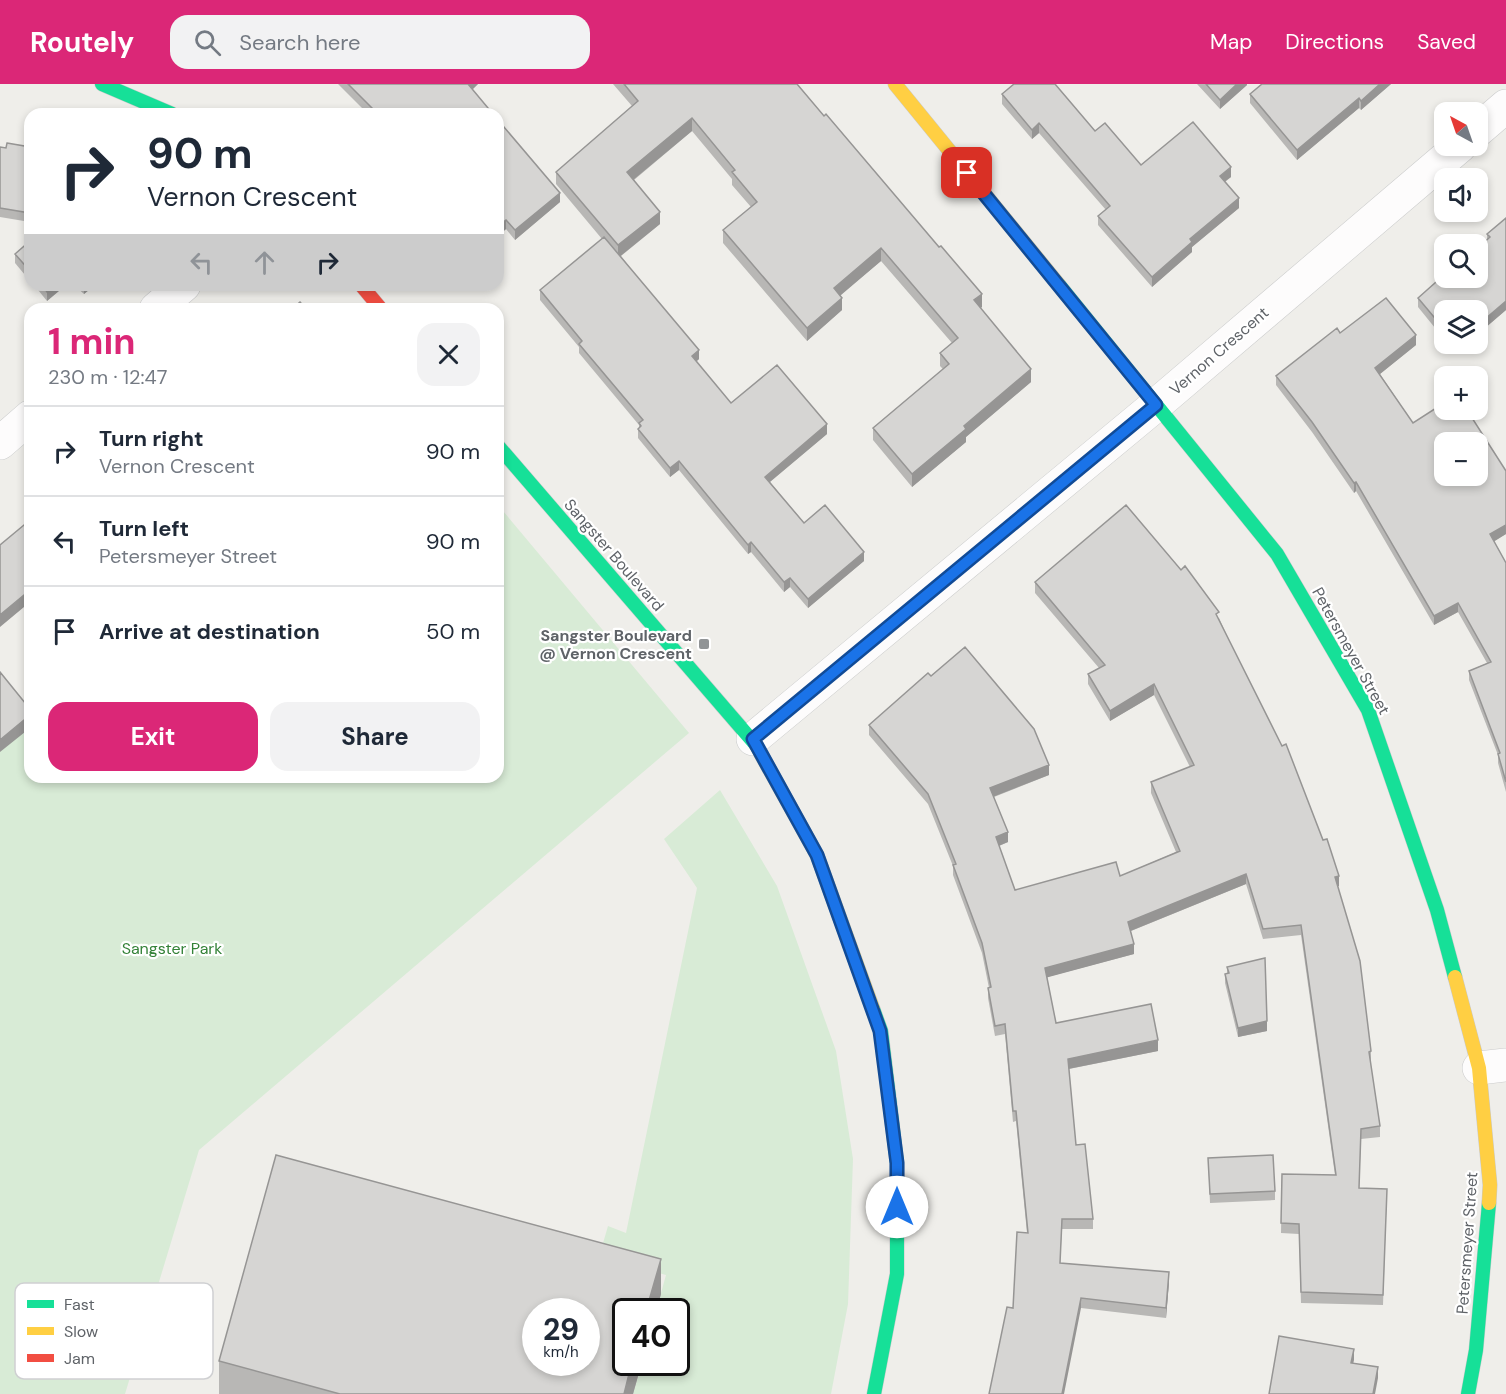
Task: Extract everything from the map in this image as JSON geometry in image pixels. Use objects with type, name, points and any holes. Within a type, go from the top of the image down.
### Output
[{"type":"street","points":[[102,84],[158,108]]},
{"type":"street","name":"Petersmeyer Street","points":[[895,84],[1277,554],[1368,710],[1492,1067],[1490,1185],[1476,1350],[1468,1394]]},
{"type":"street","points":[[1488,121],[1506,106]]},
{"type":"street","name":"Vernon Crescent","points":[[753,739],[1156,405],[1448,156]]},
{"type":"street","points":[[163,303],[177,291]]},
{"type":"street","points":[[365,291],[376,303]]},
{"type":"street","points":[[0,443],[24,422]]},
{"type":"street","name":"Sangster Boulevard","points":[[504,453],[753,739],[817,855],[880,1031],[897,1163],[897,1274],[874,1394]]},
{"type":"green space","name":"Sangster Park","points":[[504,512],[689,733],[199,1150],[159,1283],[15,1283],[15,1379],[130,1379],[125,1394],[0,1394],[0,742],[24,723],[24,783],[504,783]]},
{"type":"green space","points":[[720,790],[777,886],[836,1051],[853,1159],[848,1304],[831,1394],[633,1394],[638,1376],[690,1376],[690,1298],[660,1298],[666,1275],[599,1257],[608,1226],[626,1233],[697,888],[664,839]]},
{"type":"building","points":[[348,84],[468,84],[488,108],[372,108]]},
{"type":"building","points":[[624,84],[797,84],[824,116],[826,114],[982,294],[974,300],[1031,369],[964,426],[966,429],[912,474],[873,428],[949,364],[940,353],[958,338],[881,248],[834,288],[842,298],[807,328],[723,230],[757,202],[732,172],[735,170],[692,118],[627,172],[660,212],[618,245],[556,172],[638,101]]},
{"type":"building","points":[[1014,84],[1055,84],[1095,131],[1105,123],[1141,165],[1193,122],[1231,167],[1220,176],[1239,198],[1190,239],[1192,242],[1152,277],[1098,216],[1110,206],[1039,123],[1032,130],[1002,94]]},
{"type":"building","points":[[1206,84],[1237,84],[1220,100]]},
{"type":"building","points":[[1262,84],[1380,84],[1361,101],[1359,98],[1297,150],[1250,94]]},
{"type":"building","points":[[504,127],[560,193],[515,230],[506,220],[504,222]]},
{"type":"building","points":[[7,143],[24,146],[24,212],[0,208],[0,147],[6,148]]},
{"type":"building","points":[[1506,218],[1506,301],[1488,316],[1488,300],[1434,300],[1434,317],[1418,298],[1434,284],[1434,288],[1488,288],[1488,239],[1490,237],[1487,234]]},
{"type":"building","points":[[604,237],[699,350],[692,356],[731,403],[777,365],[827,424],[765,477],[804,523],[825,505],[864,552],[808,599],[790,578],[784,582],[751,542],[748,545],[679,461],[670,468],[638,429],[641,426],[639,423],[643,420],[579,344],[582,341],[540,290]]},
{"type":"building","points":[[24,246],[24,264],[15,254]]},
{"type":"building","points":[[1386,298],[1416,335],[1375,368],[1413,423],[1434,409],[1434,420],[1473,420],[1481,432],[1434,432],[1434,486],[1488,486],[1488,443],[1506,471],[1506,525],[1490,534],[1506,563],[1506,782],[1498,754],[1500,753],[1469,671],[1491,662],[1458,603],[1434,616],[1356,482],[1354,483],[1312,422],[1276,376],[1337,328],[1340,333]]},
{"type":"building","points":[[1126,505],[1181,570],[1185,566],[1219,612],[1216,614],[1282,746],[1286,744],[1323,840],[1327,839],[1339,876],[1335,877],[1360,961],[1371,1051],[1369,1052],[1380,1126],[1361,1129],[1359,1188],[1387,1189],[1383,1295],[1301,1292],[1299,1224],[1281,1223],[1282,1174],[1336,1175],[1301,925],[1263,929],[1246,874],[1128,922],[1134,944],[1045,968],[1056,1023],[1151,1004],[1158,1040],[1068,1059],[1076,1145],[1085,1144],[1093,1219],[1062,1219],[1060,1263],[1169,1272],[1166,1308],[1081,1298],[1062,1394],[989,1394],[1007,1307],[1013,1308],[1017,1232],[1028,1233],[1005,1024],[995,1026],[988,988],[991,987],[982,943],[953,865],[956,864],[928,794],[869,725],[928,673],[931,676],[965,647],[1034,729],[1049,765],[990,788],[1008,832],[996,837],[1015,890],[1116,862],[1120,876],[1180,851],[1151,782],[1194,765],[1154,684],[1110,711],[1088,674],[1105,665],[1035,582]]},
{"type":"building","points":[[24,525],[24,595],[0,615],[0,545]]},
{"type":"building","points":[[0,672],[24,702],[24,720],[0,740]]},
{"type":"building","points":[[1265,958],[1267,1021],[1238,1028],[1225,974],[1229,973],[1227,967]]},
{"type":"building","points":[[276,1155],[661,1259],[650,1298],[612,1298],[612,1376],[628,1376],[624,1394],[340,1394],[219,1361]]},
{"type":"building","points":[[1273,1155],[1275,1191],[1210,1194],[1208,1158]]},
{"type":"building","points":[[1279,1336],[1354,1349],[1351,1363],[1378,1367],[1373,1394],[1269,1394]]},
{"type":"traffic: fast","points":[[102,84],[158,108]]},
{"type":"traffic: fast","points":[[1059,285],[1277,554],[1368,710],[1437,910],[1455,977]]},
{"type":"traffic: fast","points":[[504,453],[756,745]]},
{"type":"traffic: fast","points":[[873,1009],[881,1031],[897,1163],[897,1274],[874,1394]]},
{"type":"traffic: fast","points":[[1468,1394],[1476,1350],[1489,1203]]},
{"type":"traffic: slow","points":[[895,84],[1059,285]]},
{"type":"traffic: slow","points":[[756,745],[817,855],[873,1009]]},
{"type":"traffic: slow","points":[[1455,977],[1479,1068],[1490,1185],[1489,1203]]},
{"type":"traffic: jam","points":[[366,291],[376,303]]},
{"type":"place","name":"Sangster Boulevard @ Vernon Crescent","points":[[704,644]]},
{"type":"route","points":[[897,1207],[897,1163],[880,1031],[817,855],[753,739],[1156,405],[967,173]]}]
